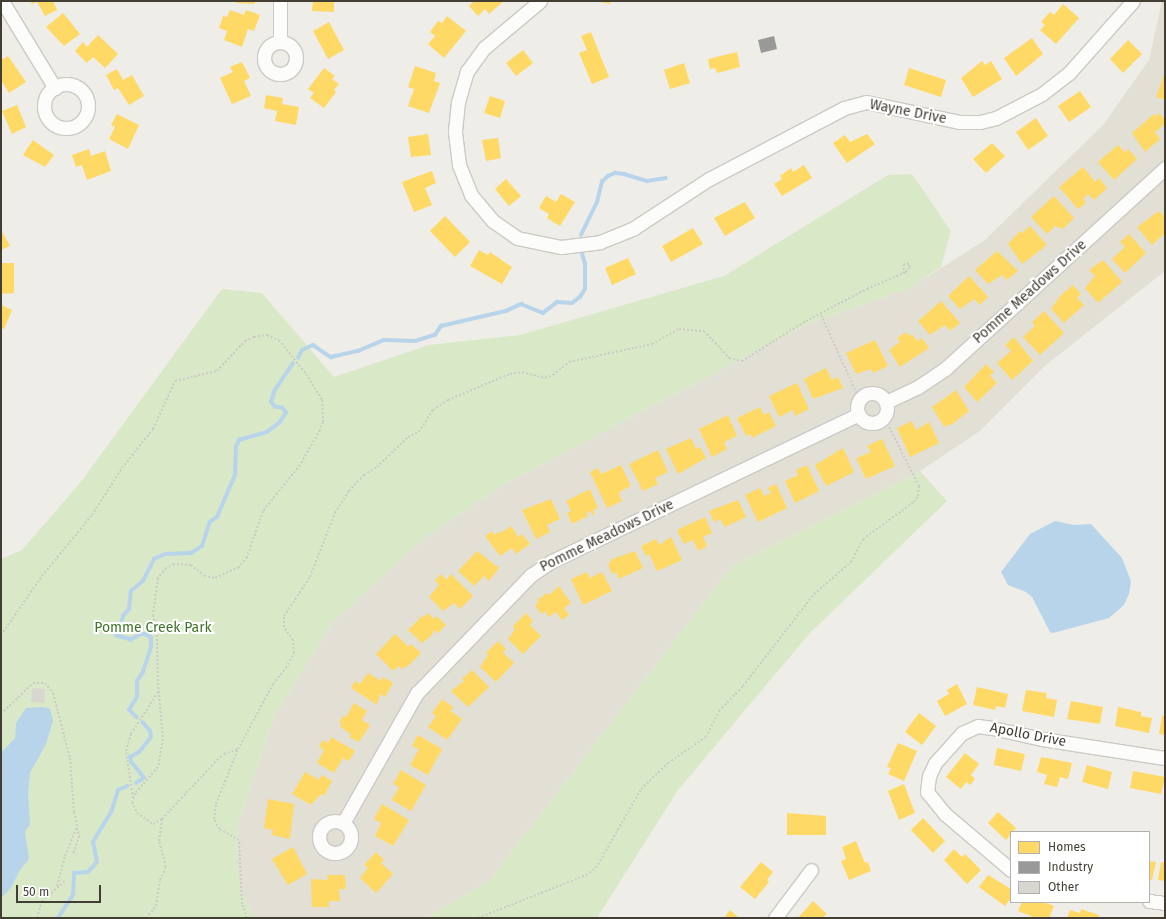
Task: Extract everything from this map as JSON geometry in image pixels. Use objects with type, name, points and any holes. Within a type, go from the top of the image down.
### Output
[{"type":"street","points":[[2,1],[54,88]]},
{"type":"street","points":[[280,1],[280,42]]},
{"type":"street","name":"Wayne Drive","points":[[540,1],[484,48],[467,71],[458,102],[456,124],[459,165],[471,196],[493,221],[517,238],[561,247],[600,242],[634,228],[709,179],[844,108],[866,102],[959,122],[980,122],[996,118],[1042,94],[1069,73],[1133,1]]},
{"type":"street","name":"Pomme Meadows Drive","points":[[886,402],[918,387],[940,372],[1165,168]]},
{"type":"street","points":[[866,394],[878,394],[886,402],[886,413],[878,422],[867,422],[859,414],[859,402],[866,394]]},
{"type":"street","name":"Pomme Meadows Drive","points":[[343,823],[417,693],[531,575],[552,561],[859,414]]},
{"type":"street","name":"Apollo Drive","points":[[1010,869],[945,814],[927,792],[929,776],[935,763],[962,733],[978,726],[1165,758]]},
{"type":"street","points":[[775,918],[811,870]]},
{"type":"street","points":[[1150,901],[1165,903]]},
{"type":"path","points":[[247,918],[242,904],[239,840],[219,829],[214,819],[218,796],[238,750],[273,684],[286,668],[294,653],[293,640],[284,626],[284,616],[310,577],[328,526],[338,507],[364,476],[377,467],[408,437],[419,432],[434,410],[448,400],[510,374],[522,372],[545,378],[553,376],[570,362],[652,344],[679,329],[704,331],[729,358],[742,362],[821,314],[903,273],[909,270],[909,264],[904,264],[903,273]]},
{"type":"path","points":[[821,314],[857,394]]},
{"type":"path","points":[[1,635],[42,576],[99,506],[122,468],[153,429],[175,382],[216,371],[245,341],[267,336],[279,340],[289,351],[318,392],[323,409],[320,430],[300,465],[263,511],[249,552],[239,567],[214,578],[205,576],[191,565],[174,564],[160,575],[155,586],[153,615],[157,635],[159,691],[164,726],[161,759],[153,775],[137,790],[133,798]]},
{"type":"path","points":[[478,918],[586,876],[596,868],[641,790],[668,763],[706,737],[719,711],[743,686],[814,594],[851,562],[863,539],[914,502],[918,496],[919,486],[886,421]]},
{"type":"path","points":[[1,714],[33,683],[41,682],[50,689],[70,758],[74,812],[79,841],[73,854]]},
{"type":"path","points":[[159,691],[131,734],[126,751],[134,808],[144,820],[153,824],[162,819],[217,760],[224,754],[238,750]]},
{"type":"path","points":[[146,918],[156,906],[160,880],[166,867],[159,841],[162,819]]},
{"type":"path","points":[[57,886],[65,856],[77,827]]},
{"type":"path","points":[[37,918],[42,901],[57,886],[65,881]]},
{"type":"shaded area","points":[[1162,1],[1165,1],[1165,271],[1046,365],[980,431],[920,471],[732,566],[489,881],[426,918],[255,918],[241,892],[237,864],[238,823],[274,716],[333,622],[424,538],[503,485],[808,324],[910,288],[985,240],[1103,125],[1149,60]]},
{"type":"green space","name":"Pomme Creek Park","points":[[912,174],[951,231],[941,267],[910,288],[808,324],[503,485],[424,538],[333,622],[274,716],[238,823],[237,864],[241,892],[255,918],[1,918],[1,559],[22,550],[80,483],[222,289],[262,293],[334,377],[429,345],[520,335],[724,276],[888,175]]},
{"type":"green space","points":[[920,471],[947,501],[810,633],[678,790],[597,918],[426,918],[489,881],[732,566]]},
{"type":"water","points":[[1055,521],[1074,525],[1091,524],[1122,558],[1131,581],[1129,594],[1124,605],[1109,618],[1053,633],[1050,632],[1032,597],[1026,592],[1008,585],[1001,572],[1030,534]]},
{"type":"water","points":[[43,707],[50,709],[53,721],[46,744],[30,773],[28,794],[30,824],[25,832],[29,859],[20,870],[11,888],[1,898],[1,753],[15,738],[16,723],[26,708]]},
{"type":"building: Homes","points":[[30,1],[53,1],[57,10],[45,16],[37,2],[32,4]]},
{"type":"building: Homes","points":[[236,1],[255,1],[255,4],[236,3]]},
{"type":"building: Homes","points":[[313,1],[334,1],[334,12],[312,11]]},
{"type":"building: Homes","points":[[474,1],[504,1],[489,14],[485,9],[478,16],[469,6]]},
{"type":"building: Homes","points":[[595,1],[610,1],[610,4]]},
{"type":"building: Homes","points":[[1063,4],[1079,18],[1056,44],[1040,30],[1045,25],[1041,22],[1050,12],[1054,15]]},
{"type":"building: Homes","points":[[230,10],[244,15],[246,10],[260,15],[254,31],[248,29],[242,47],[224,40],[227,31],[219,28],[223,16],[227,17]]},
{"type":"building: Homes","points":[[63,13],[80,34],[64,46],[46,27]]},
{"type":"building: Homes","points":[[447,16],[466,31],[444,58],[428,44],[435,36],[430,32],[438,21],[442,23]]},
{"type":"building: Homes","points":[[329,22],[344,50],[328,59],[313,31]]},
{"type":"building: Homes","points":[[591,32],[609,77],[592,84],[579,53],[587,50],[581,36]]},
{"type":"building: Homes","points":[[98,35],[118,54],[105,68],[93,57],[87,63],[75,51],[83,42],[87,47]]},
{"type":"building: Homes","points":[[1032,38],[1043,54],[1016,76],[1004,58]]},
{"type":"building: Homes","points":[[1128,40],[1142,54],[1123,73],[1110,59]]},
{"type":"building: Homes","points":[[523,50],[533,63],[516,76],[506,63]]},
{"type":"building: Homes","points":[[737,52],[740,67],[717,73],[715,68],[710,69],[708,59]]},
{"type":"building: Homes","points":[[8,56],[26,82],[9,93],[1,80],[1,60]]},
{"type":"building: Homes","points":[[982,61],[985,65],[991,61],[1002,79],[973,97],[961,78]]},
{"type":"building: Homes","points":[[242,62],[250,78],[244,81],[251,96],[232,104],[220,78],[233,72],[230,67]]},
{"type":"building: Homes","points":[[684,63],[690,83],[670,89],[664,70]]},
{"type":"building: Homes","points":[[415,66],[436,73],[434,81],[440,83],[429,113],[408,106],[414,89],[408,87]]},
{"type":"building: Homes","points":[[324,68],[335,76],[332,79],[339,84],[334,90],[336,92],[324,108],[310,98],[314,93],[308,89]]},
{"type":"building: Homes","points":[[909,68],[946,80],[941,97],[904,85]]},
{"type":"building: Homes","points":[[117,69],[123,80],[132,75],[144,96],[129,105],[118,88],[114,90],[106,75]]},
{"type":"building: Homes","points":[[1165,72],[1165,100],[1156,97]]},
{"type":"building: Homes","points":[[1080,91],[1091,107],[1069,122],[1058,106]]},
{"type":"building: Homes","points":[[266,95],[283,98],[282,104],[299,107],[296,125],[275,121],[277,111],[264,108]]},
{"type":"building: Homes","points":[[490,96],[505,101],[500,118],[484,113]]},
{"type":"building: Homes","points":[[17,105],[26,127],[12,134],[2,111]]},
{"type":"building: Homes","points":[[1159,113],[1165,120],[1165,124],[1155,132],[1160,139],[1145,152],[1132,133],[1154,114],[1156,116]]},
{"type":"building: Homes","points":[[117,114],[139,125],[128,149],[109,139],[115,127],[111,125]]},
{"type":"building: Homes","points":[[1036,118],[1048,136],[1028,150],[1016,132]]},
{"type":"building: Homes","points":[[428,134],[431,155],[411,157],[408,137]]},
{"type":"building: Homes","points":[[867,134],[875,144],[847,163],[833,143],[845,135],[850,142]]},
{"type":"building: Homes","points":[[498,138],[501,158],[486,161],[482,140]]},
{"type":"building: Homes","points":[[33,140],[54,155],[45,167],[23,155]]},
{"type":"building: Homes","points":[[992,143],[1005,156],[986,173],[973,159]]},
{"type":"building: Homes","points":[[1118,145],[1125,152],[1128,149],[1137,159],[1114,180],[1098,162]]},
{"type":"building: Homes","points":[[89,149],[91,156],[105,151],[111,171],[87,180],[82,165],[76,167],[72,155]]},
{"type":"building: Homes","points":[[804,165],[812,178],[782,196],[774,184],[782,179],[780,176],[791,168],[793,172]]},
{"type":"building: Homes","points":[[1083,167],[1095,182],[1099,178],[1107,188],[1094,200],[1088,194],[1083,199],[1086,203],[1078,209],[1059,187]]},
{"type":"building: Homes","points":[[432,171],[436,183],[425,188],[432,205],[414,212],[402,182]]},
{"type":"building: Homes","points":[[506,179],[521,196],[509,206],[495,189]]},
{"type":"building: Homes","points":[[561,194],[575,202],[560,226],[547,218],[549,214],[539,208],[546,196],[556,202]]},
{"type":"building: Homes","points":[[1054,196],[1074,218],[1063,229],[1055,226],[1047,234],[1031,217]]},
{"type":"building: Homes","points":[[745,202],[755,218],[725,236],[714,218]]},
{"type":"building: Homes","points":[[1159,211],[1165,217],[1163,223],[1165,233],[1152,245],[1137,227]]},
{"type":"building: Homes","points":[[445,216],[470,242],[455,257],[430,231]]},
{"type":"building: Homes","points":[[1030,226],[1047,245],[1022,264],[1008,244],[1020,231],[1022,233]]},
{"type":"building: Homes","points":[[693,228],[703,244],[671,262],[662,246]]},
{"type":"building: Homes","points":[[1,230],[10,246],[1,250]]},
{"type":"building: Homes","points":[[1129,234],[1146,253],[1125,273],[1112,259],[1125,247],[1120,242]]},
{"type":"building: Homes","points":[[479,250],[488,255],[490,252],[512,267],[502,284],[470,266]]},
{"type":"building: Homes","points":[[997,251],[1018,271],[1007,280],[1002,275],[988,284],[975,270]]},
{"type":"building: Homes","points":[[628,258],[636,274],[612,285],[605,268]]},
{"type":"building: Homes","points":[[1103,260],[1122,282],[1098,303],[1085,288],[1095,276],[1089,270]]},
{"type":"building: Homes","points":[[1,263],[14,263],[14,293],[1,294]]},
{"type":"building: Homes","points":[[969,276],[988,297],[980,305],[974,299],[960,309],[948,296]]},
{"type":"building: Homes","points":[[1073,285],[1081,294],[1077,298],[1084,305],[1064,323],[1051,309],[1060,296]]},
{"type":"building: Homes","points":[[941,301],[960,323],[950,331],[945,325],[930,335],[918,321]]},
{"type":"building: Homes","points":[[1,305],[12,310],[4,329],[1,328]]},
{"type":"building: Homes","points":[[1044,311],[1064,333],[1040,355],[1023,337],[1035,326],[1032,322]]},
{"type":"building: Homes","points":[[906,332],[909,336],[912,334],[917,341],[922,338],[929,348],[900,367],[889,350],[900,342],[897,338]]},
{"type":"building: Homes","points":[[1014,337],[1033,361],[1012,380],[997,363],[1011,351],[1005,345]]},
{"type":"building: Homes","points":[[875,340],[888,366],[873,373],[871,369],[856,374],[846,353]]},
{"type":"building: Homes","points":[[986,364],[994,372],[990,376],[997,383],[977,402],[964,387]]},
{"type":"building: Homes","points":[[826,368],[832,380],[838,377],[843,388],[813,399],[804,379]]},
{"type":"building: Homes","points":[[797,383],[809,409],[795,416],[793,410],[779,417],[769,396]]},
{"type":"building: Homes","points":[[956,390],[969,411],[951,425],[950,424],[944,427],[932,407]]},
{"type":"building: Homes","points":[[760,407],[764,415],[769,412],[776,426],[752,438],[750,434],[746,436],[737,418]]},
{"type":"building: Homes","points":[[728,415],[737,436],[724,442],[727,449],[712,457],[699,429]]},
{"type":"building: Homes","points":[[912,421],[916,430],[929,422],[939,443],[910,457],[897,428]]},
{"type":"building: Homes","points":[[691,438],[696,449],[700,447],[706,458],[678,474],[666,449]]},
{"type":"building: Homes","points":[[882,439],[895,466],[866,479],[856,458],[871,452],[867,446]]},
{"type":"building: Homes","points":[[843,448],[854,472],[826,486],[815,465]]},
{"type":"building: Homes","points":[[658,450],[668,472],[655,478],[658,484],[643,491],[629,464]]},
{"type":"building: Homes","points":[[621,465],[631,486],[621,491],[619,494],[622,501],[607,508],[590,472],[598,468],[601,474]]},
{"type":"building: Homes","points":[[807,465],[819,491],[795,503],[785,481],[798,475],[796,470]]},
{"type":"building: Homes","points":[[776,484],[787,508],[758,522],[745,495],[760,488],[764,496],[771,493],[768,488]]},
{"type":"building: Homes","points":[[590,489],[598,508],[593,510],[595,514],[592,515],[591,511],[586,513],[588,516],[572,524],[567,513],[571,511],[566,501]]},
{"type":"building: Homes","points":[[551,499],[560,519],[547,525],[550,532],[536,539],[522,510]]},
{"type":"building: Homes","points":[[738,500],[746,517],[725,527],[720,519],[714,522],[709,511]]},
{"type":"building: Homes","points":[[705,517],[712,533],[703,537],[707,546],[698,551],[693,540],[684,544],[677,530]]},
{"type":"building: Homes","points":[[511,526],[518,537],[522,534],[530,544],[516,554],[512,548],[500,556],[485,536],[492,531],[495,535],[500,531],[501,533]]},
{"type":"building: Homes","points":[[671,537],[682,560],[657,571],[649,554],[646,556],[641,546],[656,539],[659,545]]},
{"type":"building: Homes","points":[[477,551],[499,568],[489,581],[484,576],[474,586],[458,571]]},
{"type":"building: Homes","points":[[635,551],[643,568],[619,579],[616,572],[612,574],[608,564],[611,562],[610,560]]},
{"type":"building: Homes","points":[[587,572],[590,578],[602,572],[612,591],[583,605],[571,579]]},
{"type":"building: Homes","points":[[441,574],[446,580],[451,574],[473,596],[460,609],[454,603],[443,611],[429,597],[439,585],[435,580]]},
{"type":"building: Homes","points":[[559,586],[571,603],[564,608],[569,615],[562,620],[556,612],[549,617],[545,611],[541,614],[535,605],[539,602],[537,600],[547,593],[549,595]]},
{"type":"building: Homes","points":[[428,613],[434,619],[436,616],[446,625],[438,633],[434,630],[432,635],[422,643],[408,630],[422,616],[424,617]]},
{"type":"building: Homes","points":[[526,613],[533,621],[530,625],[541,636],[523,654],[508,639],[515,629],[513,626]]},
{"type":"building: Homes","points":[[395,634],[409,647],[411,644],[421,653],[409,665],[402,669],[398,666],[393,671],[376,654]]},
{"type":"building: Homes","points":[[498,641],[506,649],[503,653],[514,663],[496,682],[480,667],[488,655],[486,653]]},
{"type":"building: Homes","points":[[472,670],[489,687],[468,707],[451,691],[464,681],[462,679]]},
{"type":"building: Homes","points":[[368,673],[381,681],[383,677],[393,683],[385,697],[380,694],[377,705],[351,688],[355,681],[360,684]]},
{"type":"building: Homes","points":[[957,684],[967,704],[945,716],[937,701],[949,694],[947,690]]},
{"type":"building: Homes","points":[[977,687],[1008,694],[1005,708],[996,706],[995,710],[973,705]]},
{"type":"building: Homes","points":[[1026,690],[1047,693],[1046,698],[1057,700],[1054,717],[1022,711]]},
{"type":"building: Homes","points":[[442,699],[453,707],[451,711],[462,719],[447,740],[428,727],[436,716],[432,713]]},
{"type":"building: Homes","points":[[1071,701],[1103,707],[1100,724],[1067,719]]},
{"type":"building: Homes","points":[[354,703],[367,711],[362,720],[370,725],[359,742],[349,737],[351,734],[340,727],[342,724],[339,722],[343,716],[346,717]]},
{"type":"building: Homes","points":[[1118,707],[1141,712],[1141,716],[1152,718],[1149,733],[1115,726]]},
{"type":"building: Homes","points":[[919,713],[936,726],[922,745],[905,732]]},
{"type":"building: Homes","points":[[1162,716],[1165,716],[1165,735],[1159,734]]},
{"type":"building: Homes","points":[[418,735],[442,749],[428,775],[410,765],[419,749],[412,746]]},
{"type":"building: Homes","points":[[331,737],[355,751],[349,761],[343,758],[334,773],[317,763],[324,750],[319,747],[323,740],[328,743]]},
{"type":"building: Homes","points":[[898,743],[917,751],[904,781],[888,774],[891,768],[887,767]]},
{"type":"building: Homes","points":[[997,748],[1025,754],[1021,771],[994,765]]},
{"type":"building: Homes","points":[[965,753],[979,764],[971,775],[975,779],[970,785],[966,782],[961,789],[946,777]]},
{"type":"building: Homes","points":[[1041,757],[1072,763],[1068,779],[1060,777],[1057,787],[1044,784],[1047,775],[1037,772]]},
{"type":"building: Homes","points":[[1087,765],[1112,772],[1108,789],[1082,782]]},
{"type":"building: Homes","points":[[401,770],[426,785],[411,811],[392,800],[399,787],[393,784]]},
{"type":"building: Homes","points":[[1133,771],[1165,777],[1161,794],[1130,788]]},
{"type":"building: Homes","points":[[305,772],[319,780],[322,775],[332,781],[324,796],[321,794],[311,805],[292,794]]},
{"type":"building: Homes","points":[[904,784],[915,813],[899,820],[888,791]]},
{"type":"building: Homes","points":[[268,799],[294,804],[290,839],[272,835],[273,830],[264,828]]},
{"type":"building: Homes","points":[[382,804],[409,820],[393,846],[375,836],[381,823],[374,819]]},
{"type":"building: Homes","points":[[998,812],[1016,828],[1014,831],[1010,831],[1010,835],[1006,840],[988,823]]},
{"type":"building: Homes","points":[[787,813],[826,816],[826,835],[787,835]]},
{"type":"building: Homes","points":[[923,818],[945,841],[933,853],[911,830]]},
{"type":"building: Homes","points":[[856,841],[865,863],[868,862],[871,871],[849,880],[841,861],[846,859],[842,847]]},
{"type":"building: Homes","points":[[293,847],[307,874],[288,885],[272,859]]},
{"type":"building: Homes","points":[[954,849],[962,857],[965,854],[981,870],[967,884],[944,860]]},
{"type":"building: Homes","points":[[376,852],[384,860],[381,863],[393,874],[376,893],[360,878],[368,868],[364,865]]},
{"type":"building: Homes","points":[[1150,861],[1156,862],[1152,880],[1150,879]]},
{"type":"building: Homes","points":[[761,862],[773,872],[767,880],[769,882],[755,899],[740,887]]},
{"type":"building: Homes","points":[[1161,862],[1165,863],[1165,881],[1158,880]]},
{"type":"building: Homes","points":[[327,875],[345,875],[346,889],[339,889],[340,901],[329,901],[329,907],[312,907],[311,879],[328,880]]},
{"type":"building: Homes","points":[[988,875],[1010,888],[1010,899],[1005,906],[979,887]]},
{"type":"building: Homes","points":[[813,901],[827,914],[822,918],[798,918]]},
{"type":"building: Homes","points":[[1022,903],[1046,903],[1054,906],[1049,918],[1036,918],[1018,911]]},
{"type":"building: Homes","points":[[1081,909],[1099,915],[1098,918],[1067,918],[1070,910],[1080,913]]},
{"type":"building: Homes","points":[[730,910],[739,918],[724,918]]},
{"type":"building: Industry","points":[[774,36],[777,49],[761,53],[758,40]]},
{"type":"building: Other","points":[[32,688],[45,689],[44,703],[31,702]]},
{"type":"waterway","points":[[581,235],[597,202],[602,182],[608,176],[615,173],[624,174],[647,181],[666,178]]},
{"type":"waterway","points":[[298,358],[302,350],[313,345],[331,357],[358,351],[384,340],[415,341],[435,335],[441,326],[506,311],[521,304],[543,313],[557,302],[572,303],[580,297],[585,289],[585,264],[581,251]]},
{"type":"waterway","points":[[137,718],[129,710],[137,697],[137,681],[143,672],[151,647],[151,638],[142,634],[131,640],[117,636],[123,616],[129,609],[131,591],[143,581],[154,559],[165,554],[191,553],[202,546],[210,522],[217,517],[235,475],[236,447],[239,440],[267,432],[279,423],[286,413],[282,408],[275,407],[271,402],[275,390],[293,363]]},
{"type":"waterway","points":[[136,783],[144,778],[131,762],[130,757],[139,752],[151,737],[150,731],[143,723]]},
{"type":"waterway","points":[[58,918],[73,895],[74,873],[88,872],[97,862],[93,842],[112,810],[118,790],[127,786]]}]
